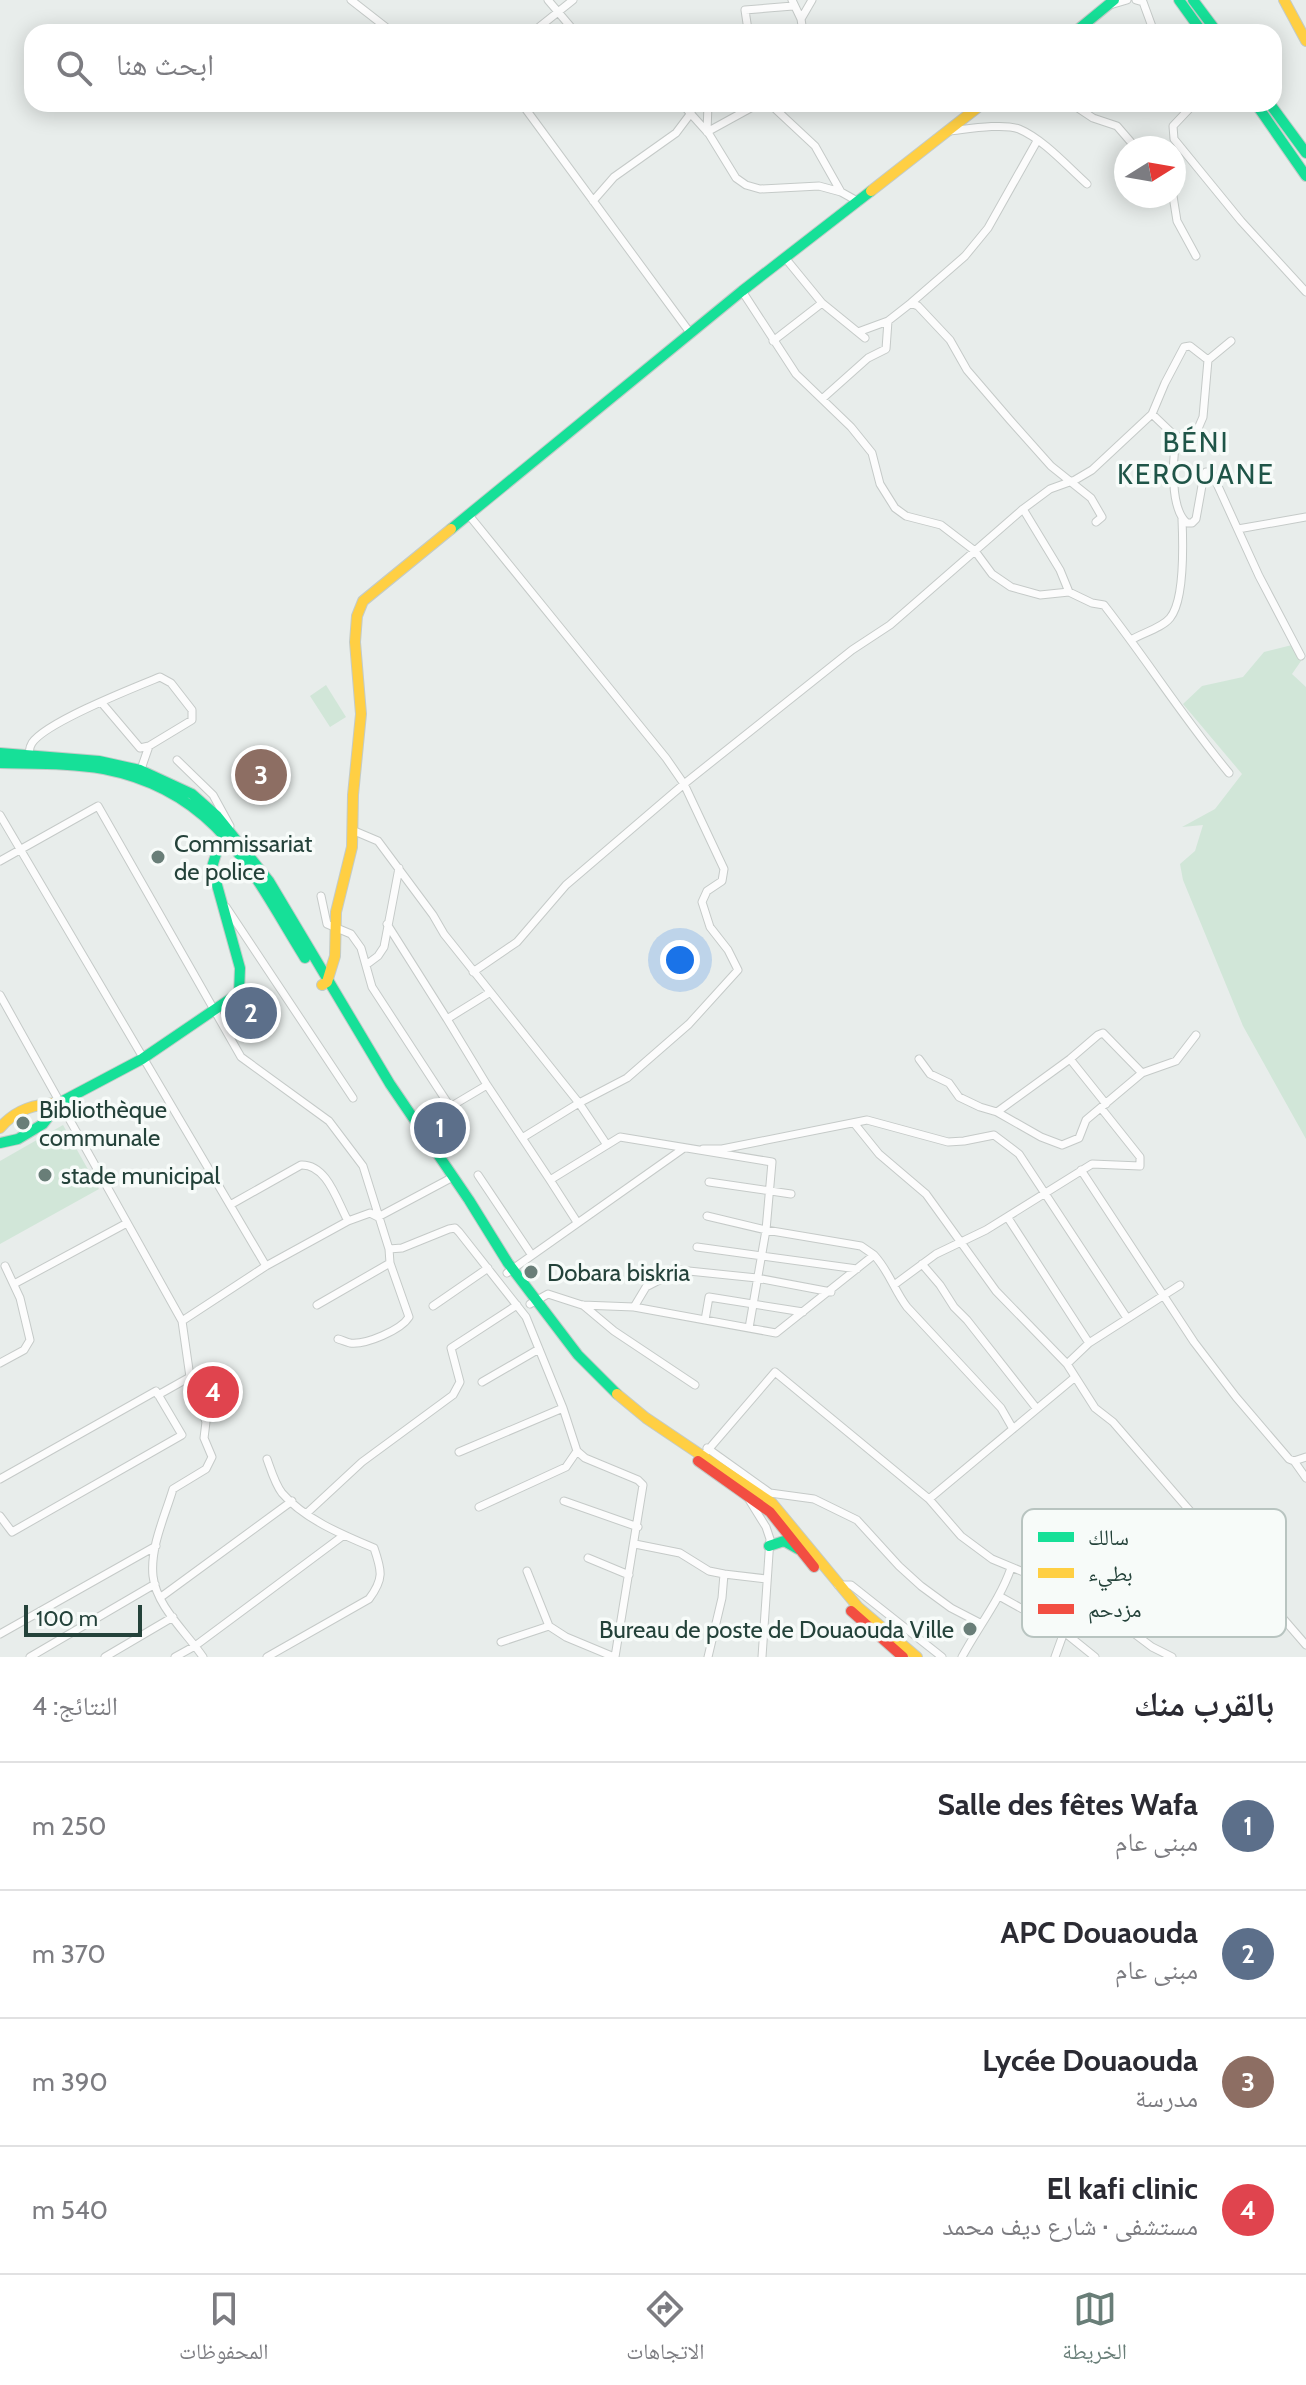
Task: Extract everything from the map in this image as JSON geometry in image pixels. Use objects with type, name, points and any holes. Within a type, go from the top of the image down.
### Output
[{"type":"main road","points":[[1179,0],[1196,24]]},
{"type":"main road","points":[[1193,0],[1211,24]]},
{"type":"main road","points":[[1284,0],[1306,41]]},
{"type":"main road","points":[[1085,24],[1111,3]]},
{"type":"main road","points":[[325,984],[335,956],[336,912],[350,863],[361,714],[355,642],[357,616],[363,601],[742,291],[972,112]]},
{"type":"main road","points":[[1262,112],[1306,176]]},
{"type":"main road","points":[[1276,112],[1306,153]]},
{"type":"main road","points":[[0,753],[99,761],[140,774],[189,802],[230,838],[534,1308],[574,1360],[616,1402],[668,1443],[703,1455],[781,1512],[838,1585],[873,1621],[917,1657]]},
{"type":"main road","points":[[0,763],[70,765],[140,774]]},
{"type":"main road","points":[[0,1143],[18,1139],[43,1124],[59,1103],[142,1059],[239,993],[241,978],[212,867],[217,851],[230,838]]},
{"type":"main road","points":[[0,1128],[7,1117],[33,1104],[59,1103]]},
{"type":"main road","points":[[747,1489],[775,1517],[868,1627],[903,1657]]},
{"type":"main road","points":[[769,1546],[784,1541],[801,1551]]},
{"type":"street","points":[[351,0],[382,24]]},
{"type":"street","points":[[548,0],[568,24]]},
{"type":"street","points":[[543,24],[573,0]]},
{"type":"street","points":[[801,19],[812,0]]},
{"type":"street","points":[[1111,3],[1127,0]]},
{"type":"street","points":[[1136,0],[1143,2],[1151,24]]},
{"type":"street","points":[[747,24],[745,10],[792,3],[802,24]]},
{"type":"street","points":[[528,112],[691,334]]},
{"type":"street","points":[[707,132],[708,112]]},
{"type":"street","points":[[707,132],[743,112]]},
{"type":"street","points":[[779,112],[815,146],[841,192]]},
{"type":"street","points":[[1084,112],[1117,126],[1126,136]]},
{"type":"street","points":[[1186,112],[1173,126],[1174,139],[1241,221],[1306,292]]},
{"type":"street","points":[[593,201],[614,177],[676,133],[691,113],[729,168],[746,185],[760,189],[819,186],[841,192],[859,202]]},
{"type":"street","points":[[948,131],[1020,129],[1043,144],[1087,184]]},
{"type":"street","points":[[786,259],[822,303],[862,335],[888,321],[965,256],[988,228],[1037,141]]},
{"type":"street","points":[[1175,208],[1177,221],[1196,256]]},
{"type":"street","points":[[742,291],[796,374],[872,453],[880,484],[895,508],[906,516],[941,525],[975,551],[992,574],[1011,587],[1040,595],[1069,592],[1104,605],[1131,640],[1138,655],[1155,673],[1229,773]]},
{"type":"street","points":[[773,341],[822,303]]},
{"type":"street","points":[[911,303],[918,306],[950,340],[967,370],[1051,466],[1091,498],[1102,517],[1096,522]]},
{"type":"street","points":[[822,399],[868,358],[886,349],[888,321]]},
{"type":"street","points":[[1177,438],[1197,431],[1203,417],[1208,360],[1231,341]]},
{"type":"street","points":[[473,972],[517,942],[566,885],[684,784],[852,650],[890,625],[1023,509],[1050,489],[1092,470],[1152,414],[1184,347],[1190,346],[1208,360]]},
{"type":"street","points":[[1152,414],[1177,438]]},
{"type":"street","points":[[1131,640],[1165,623],[1175,608],[1184,554],[1182,519],[1174,488],[1177,438]]},
{"type":"street","points":[[1182,519],[1187,523],[1196,519],[1203,480],[1206,472],[1212,473],[1259,576],[1301,656]]},
{"type":"street","points":[[1023,509],[1060,570],[1069,592]]},
{"type":"street","points":[[468,514],[684,784],[724,869],[722,881],[707,891],[702,902],[710,927],[728,950],[738,970],[689,1024],[627,1078],[522,1138]]},
{"type":"street","points":[[1238,529],[1306,517]]},
{"type":"street","points":[[29,754],[35,739],[101,702],[160,677],[168,680],[192,710],[193,716],[192,720],[149,746],[137,746],[101,702]]},
{"type":"street","points":[[140,774],[149,746]]},
{"type":"street","points":[[177,760],[213,795],[230,838]]},
{"type":"street","points":[[0,861],[98,806],[241,1057],[329,1121],[363,1166],[389,1249],[390,1263],[409,1317],[404,1324],[363,1342],[351,1343],[338,1339]]},
{"type":"street","points":[[0,815],[266,1266]]},
{"type":"street","points":[[352,830],[378,841],[473,972],[579,1103],[607,1145]]},
{"type":"street","points":[[366,965],[384,947],[399,868]]},
{"type":"street","points":[[321,896],[327,924],[351,934],[361,948],[372,987],[460,1122]]},
{"type":"street","points":[[220,897],[353,1098]]},
{"type":"street","points":[[387,924],[577,1222]]},
{"type":"street","points":[[447,1019],[489,993]]},
{"type":"street","points":[[0,995],[182,1321],[190,1377],[206,1422],[204,1438],[212,1457],[206,1469],[173,1489],[156,1546],[153,1576],[173,1617],[203,1657]]},
{"type":"street","points":[[997,1112],[1103,1033],[1142,1073]]},
{"type":"street","points":[[919,1059],[930,1074],[949,1083],[959,1097],[997,1112],[1062,1145],[1079,1138],[1086,1120],[1142,1073],[1176,1061],[1196,1035]]},
{"type":"street","points":[[894,1285],[936,1254],[1008,1218],[1092,1164],[1140,1166],[1141,1162],[1070,1059]]},
{"type":"street","points":[[450,1107],[487,1085]]},
{"type":"street","points":[[509,1270],[688,1149],[722,1149],[867,1120],[948,1142],[994,1135],[1019,1154],[1127,1318]]},
{"type":"street","points":[[854,1123],[879,1154],[926,1194],[996,1291],[1067,1364],[1095,1408],[1113,1422],[1188,1509]]},
{"type":"street","points":[[550,1180],[620,1137],[772,1162],[766,1230],[749,1328]]},
{"type":"street","points":[[230,1205],[301,1165],[308,1165],[320,1171],[348,1221]]},
{"type":"street","points":[[1081,1170],[1194,1342],[1236,1397],[1306,1478]]},
{"type":"street","points":[[478,1175],[531,1254]]},
{"type":"street","points":[[378,1217],[450,1179]]},
{"type":"street","points":[[709,1182],[791,1194]]},
{"type":"street","points":[[363,1215],[368,1208],[370,1188]]},
{"type":"street","points":[[182,1321],[266,1266],[348,1221],[370,1213],[378,1217]]},
{"type":"street","points":[[707,1216],[766,1230],[861,1246],[874,1255],[887,1268],[907,1307],[1001,1408],[1013,1429]]},
{"type":"street","points":[[1008,1218],[1089,1343]]},
{"type":"street","points":[[14,1284],[127,1223]]},
{"type":"street","points":[[389,1249],[402,1248],[455,1228],[517,1305],[534,1308]]},
{"type":"street","points":[[697,1247],[857,1269]]},
{"type":"street","points":[[534,1308],[548,1294],[582,1305],[634,1307],[776,1333],[874,1255]]},
{"type":"street","points":[[317,1305],[390,1263]]},
{"type":"street","points":[[922,1264],[1037,1409]]},
{"type":"street","points":[[0,1363],[24,1350],[30,1340],[14,1284],[5,1266]]},
{"type":"street","points":[[433,1306],[488,1268]]},
{"type":"street","points":[[634,1307],[646,1287],[679,1270],[757,1278],[831,1292]]},
{"type":"street","points":[[1067,1364],[1089,1343],[1180,1285]]},
{"type":"street","points":[[705,1320],[709,1297],[803,1312]]},
{"type":"street","points":[[307,1513],[362,1462],[453,1395],[460,1382],[451,1348],[517,1305]]},
{"type":"street","points":[[582,1305],[614,1331],[695,1385]]},
{"type":"street","points":[[527,1571],[549,1626],[566,1637],[614,1657],[644,1488],[641,1482],[585,1458],[577,1451],[539,1349],[534,1308]]},
{"type":"street","points":[[482,1382],[539,1349]]},
{"type":"street","points":[[980,1623],[951,1608],[921,1586],[857,1520],[814,1499],[770,1493],[703,1455],[775,1372],[929,1499],[961,1536],[992,1559],[1022,1572]]},
{"type":"street","points":[[158,1395],[190,1377]]},
{"type":"street","points":[[929,1499],[1074,1378]]},
{"type":"street","points":[[0,1479],[156,1391],[182,1435],[12,1532],[0,1516]]},
{"type":"street","points":[[459,1452],[563,1408]]},
{"type":"street","points":[[479,1507],[566,1467],[577,1451]]},
{"type":"street","points":[[1294,1461],[1306,1457]]},
{"type":"street","points":[[267,1459],[281,1491],[307,1513],[374,1548],[380,1567],[380,1584],[369,1599],[267,1657]]},
{"type":"street","points":[[747,1489],[750,1504],[766,1527],[769,1546],[762,1657]]},
{"type":"street","points":[[161,1597],[292,1501]]},
{"type":"street","points":[[564,1501],[638,1527]]},
{"type":"street","points":[[175,1657],[195,1646],[344,1535]]},
{"type":"street","points":[[635,1544],[680,1553],[709,1571],[767,1579]]},
{"type":"street","points":[[0,1634],[156,1546]]},
{"type":"street","points":[[588,1558],[629,1575]]},
{"type":"street","points":[[962,1657],[999,1596],[1011,1568]]},
{"type":"street","points":[[708,1657],[722,1598],[724,1574]]},
{"type":"street","points":[[30,1657],[155,1584]]},
{"type":"street","points":[[838,1585],[851,1585],[942,1657]]},
{"type":"street","points":[[999,1596],[1022,1609]]},
{"type":"street","points":[[105,1657],[173,1617]]},
{"type":"street","points":[[1286,1622],[1306,1645]]},
{"type":"street","points":[[501,1642],[549,1626]]},
{"type":"street","points":[[1055,1657],[1062,1637]]},
{"type":"street","points":[[1070,1637],[1095,1657]]},
{"type":"street","points":[[1139,1637],[1172,1657]]},
{"type":"street","points":[[1145,1657],[1152,1647]]},
{"type":"green space","points":[[1292,645],[1301,661],[1292,674],[1306,687],[1306,1139],[1243,1026],[1183,880],[1180,864],[1195,851],[1203,825],[1182,827],[1215,809],[1242,774],[1183,704],[1202,686],[1243,677],[1264,652]]},
{"type":"green space","points":[[326,685],[346,717],[330,727],[310,696]]},
{"type":"green space","name":"stade municipal","points":[[63,1125],[99,1189],[0,1244],[0,1161]]},
{"type":"traffic: fast","points":[[1085,24],[1114,0]]},
{"type":"traffic: fast","points":[[1179,0],[1196,24]]},
{"type":"traffic: fast","points":[[1193,0],[1211,24]]},
{"type":"traffic: fast","points":[[1262,112],[1306,176]]},
{"type":"traffic: fast","points":[[1276,112],[1306,153]]},
{"type":"traffic: fast","points":[[451,529],[742,291],[871,191]]},
{"type":"traffic: fast","points":[[0,753],[99,761],[140,770],[192,794],[217,816],[269,881],[390,1084],[508,1263],[578,1355],[617,1394]]},
{"type":"traffic: fast","points":[[0,763],[104,769],[143,780],[175,795],[203,815],[226,838],[247,865],[305,958]]},
{"type":"traffic: fast","points":[[0,1143],[18,1139],[43,1124],[59,1103],[142,1059],[239,993],[240,968],[212,867],[217,851],[232,836]]},
{"type":"traffic: fast","points":[[769,1546],[784,1541],[798,1549]]},
{"type":"traffic: slow","points":[[1284,0],[1306,41]]},
{"type":"traffic: slow","points":[[871,191],[972,112]]},
{"type":"traffic: slow","points":[[322,985],[327,982],[335,956],[336,912],[352,847],[353,795],[361,714],[355,642],[357,616],[363,601],[451,529]]},
{"type":"traffic: slow","points":[[0,1128],[26,1109],[59,1103]]},
{"type":"traffic: slow","points":[[617,1394],[646,1418],[772,1503],[858,1607],[917,1657]]},
{"type":"traffic: jam","points":[[698,1461],[770,1512],[814,1567]]},
{"type":"traffic: jam","points":[[851,1611],[903,1657]]},
{"type":"place","name":"Lycée Douaouda","points":[[261,775]]},
{"type":"place","name":"Commissariat de police","points":[[158,857]]},
{"type":"place","name":"APC Douaouda","points":[[251,1013]]},
{"type":"place","name":"Bibliothèque communale","points":[[23,1123]]},
{"type":"place","name":"Salle des fêtes Wafa","points":[[440,1128]]},
{"type":"place","name":"stade municipal","points":[[45,1175]]},
{"type":"place","name":"Dobara biskria","points":[[531,1272]]},
{"type":"place","name":"El kafi clinic","points":[[213,1392]]},
{"type":"place","name":"Bureau de poste de Douaouda Ville","points":[[970,1629]]},
{"type":"district","name":"BÉNI KEROUANE","points":[[1196,458]]}]
